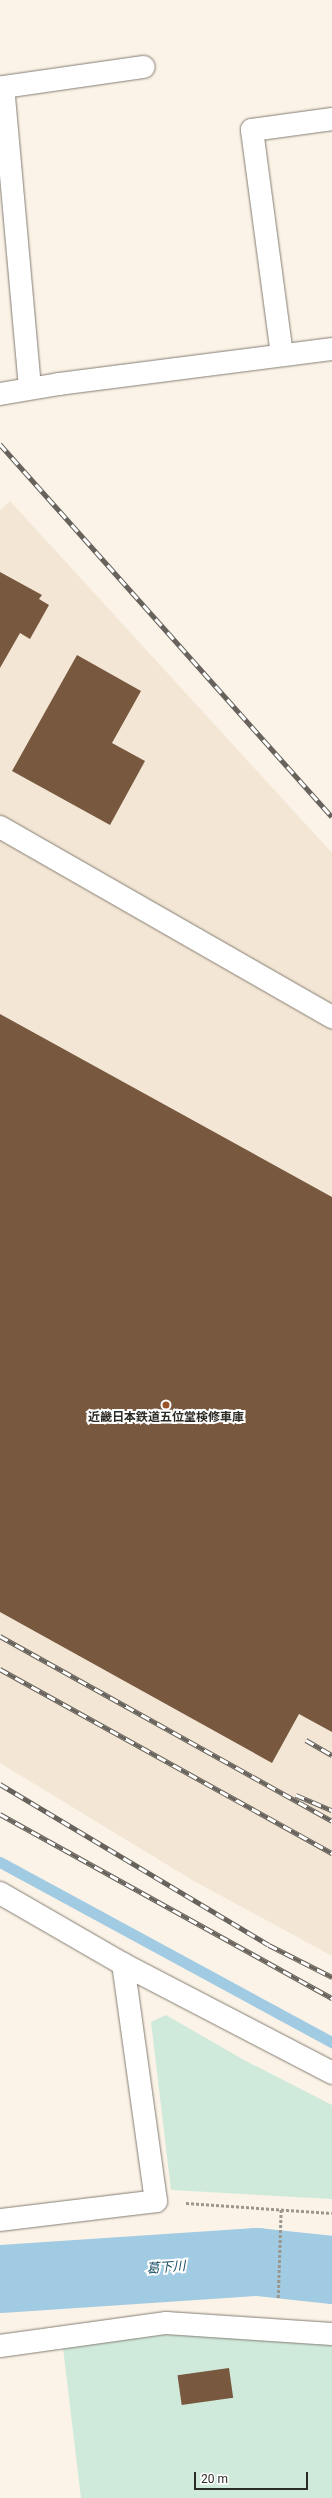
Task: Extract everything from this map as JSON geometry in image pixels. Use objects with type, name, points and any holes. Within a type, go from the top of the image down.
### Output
[{"type":"street","points":[[30,388],[3,87],[144,67]]},
{"type":"street","points":[[282,355],[252,130],[332,120]]},
{"type":"street","points":[[0,394],[30,388],[332,349]]},
{"type":"street","points":[[0,827],[332,1017]]},
{"type":"street","points":[[0,1893],[123,1964],[332,2073]]},
{"type":"street","points":[[0,2220],[156,2201],[123,1964]]},
{"type":"street","points":[[0,2346],[166,2323],[277,2329],[332,2334]]},
{"type":"path","points":[[156,2201],[281,2209],[332,2214]]},
{"type":"path","points":[[277,2329],[281,2209]]},
{"type":"shaded area","points":[[10,501],[332,853],[332,1956],[194,1881],[0,1763],[0,510]]},
{"type":"green space","points":[[166,2015],[244,2060],[332,2105],[332,2199],[171,2190],[151,2022]]},
{"type":"green space","points":[[169,2334],[332,2343],[332,2498],[81,2498],[63,2348]]},
{"type":"building","points":[[0,572],[42,595],[39,599],[49,605],[30,639],[20,633],[0,668]]},
{"type":"building","points":[[77,655],[141,691],[112,743],[145,761],[110,825],[12,771]]},
{"type":"building","name":"近畿日本鉄道五位堂検修車庫","points":[[0,1014],[332,1197],[332,1732],[299,1714],[272,1763],[0,1612]]},
{"type":"building","points":[[229,2368],[233,2398],[182,2405],[178,2375]]},
{"type":"waterway","points":[[0,1862],[332,2042]]},
{"type":"waterway","name":"葛下川","points":[[0,2279],[257,2262],[332,2270]]},
{"type":"railway","points":[[0,444],[332,816]]},
{"type":"railway","points":[[0,1636],[332,1821]]},
{"type":"railway","points":[[0,1669],[332,1853]]},
{"type":"railway","points":[[306,1740],[332,1755]]},
{"type":"railway","points":[[0,1784],[269,1945],[332,1977]]},
{"type":"railway","points":[[296,1795],[332,1810]]},
{"type":"railway","points":[[0,1814],[332,1998]]},
{"type":"place","name":"近畿日本鉄道五位堂検修車庫","points":[[166,1405]]}]
